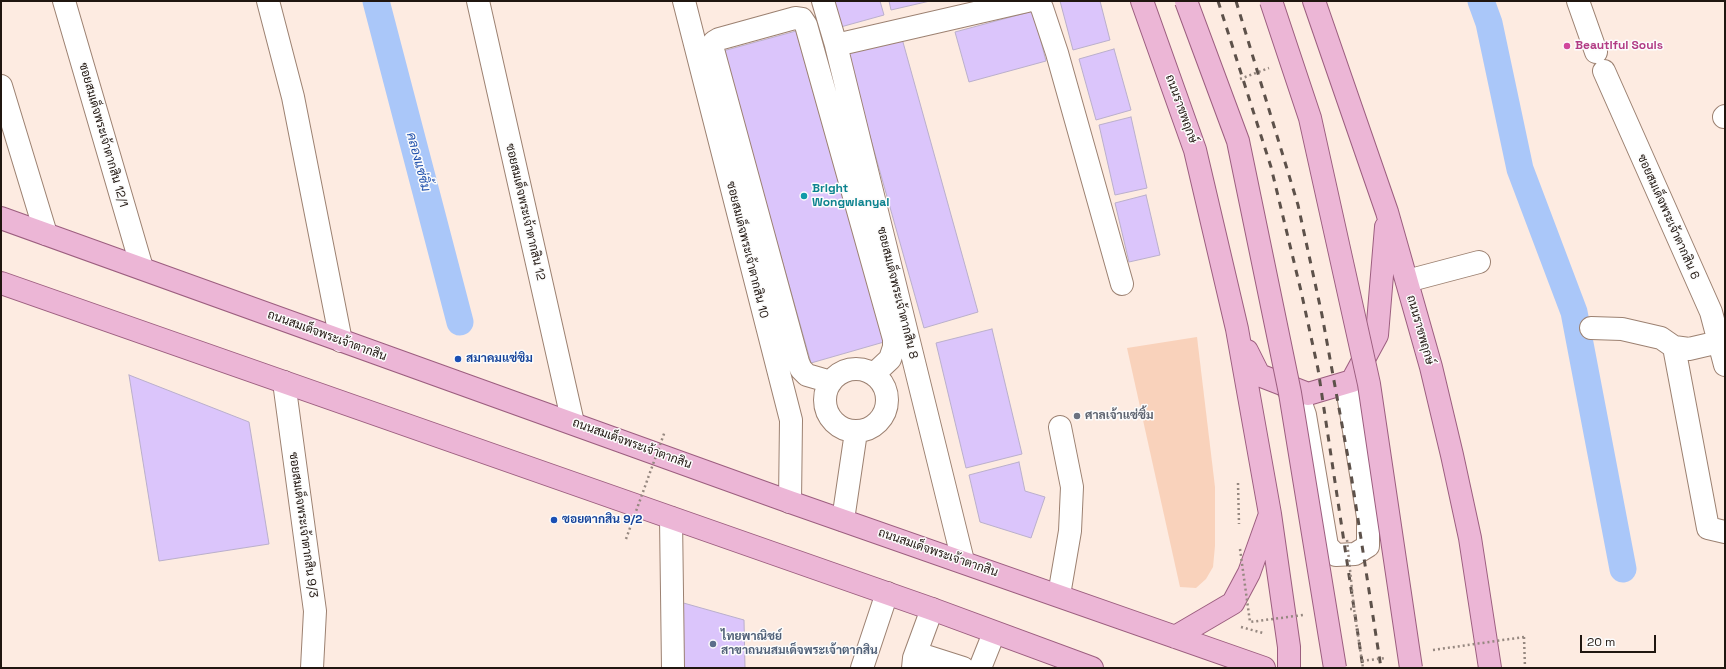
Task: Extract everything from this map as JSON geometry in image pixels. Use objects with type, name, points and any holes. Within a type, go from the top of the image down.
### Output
[{"type":"main road","name":"ถนนราชพฤกษ์","points":[[1142,1],[1195,150],[1237,329],[1270,514],[1289,647],[1289,668]]},
{"type":"main road","points":[[1186,1],[1238,141],[1290,393],[1335,668]]},
{"type":"main road","points":[[1271,1],[1310,118],[1369,384],[1411,668]]},
{"type":"main road","name":"ถนนราชพฤกษ์","points":[[1314,1],[1387,212],[1431,367],[1470,538],[1490,668]]},
{"type":"main road","points":[[1237,329],[1259,375],[1308,394],[1352,381],[1377,335],[1387,212]]},
{"type":"main road","name":"ถนนสมเด็จพระเจ้าตากสิน","points":[[1,218],[790,502],[963,561],[1264,668]]},
{"type":"main road","points":[[1,282],[887,593],[1092,668]]},
{"type":"main road","points":[[1175,637],[1233,603],[1249,573],[1270,514]]},
{"type":"street","name":"ซอยสมเด็จพระเจ้าตากสิน 12/1","points":[[64,1],[142,268]]},
{"type":"street","points":[[268,1],[293,97],[341,341]]},
{"type":"street","name":"ซอยสมเด็จพระเจ้าตากสิน 12","points":[[478,1],[573,423]]},
{"type":"street","name":"ซอยสมเด็จพระเจ้าตากสิน 10","points":[[684,1],[791,420],[790,502]]},
{"type":"street","name":"ซอยสมเด็จพระเจ้าตากสิน 8","points":[[823,1],[836,45],[963,561]]},
{"type":"street","points":[[836,45],[1027,1]]},
{"type":"street","points":[[1038,1],[1042,8],[1057,53],[1122,284]]},
{"type":"street","name":"ซอยสมเด็จพระเจ้าตากสิน 6","points":[[1578,1],[1600,62],[1711,312],[1725,365]]},
{"type":"street","points":[[831,382],[807,375],[801,369],[798,362],[712,46],[714,42],[719,39],[795,18],[802,19],[806,25],[894,339],[894,347],[890,360],[874,374]]},
{"type":"street","points":[[1,86],[46,234]]},
{"type":"street","points":[[1407,281],[1479,262]]},
{"type":"street","points":[[1591,328],[1622,329],[1661,338],[1674,347],[1689,349],[1719,342]]},
{"type":"street","points":[[1674,347],[1708,528],[1725,532]]},
{"type":"street","points":[[859,369],[874,374],[884,386],[888,396],[887,407],[883,417],[877,424],[868,430],[856,432],[839,427],[832,420],[827,411],[825,401],[826,391],[831,382],[839,374],[848,370],[859,369]]},
{"type":"street","points":[[1282,384],[1299,398],[1305,415],[1326,546],[1336,555],[1356,554],[1368,546],[1368,517],[1349,400],[1352,381]]},
{"type":"street","name":"ซอยสมเด็จพระเจ้าตากสิน 9/3","points":[[284,382],[315,611],[312,668]]},
{"type":"street","points":[[1059,595],[1070,531],[1072,487],[1060,427]]},
{"type":"street","points":[[843,520],[856,432]]},
{"type":"street","points":[[671,518],[673,668]]},
{"type":"street","points":[[862,668],[887,593]]},
{"type":"street","points":[[932,610],[915,660],[963,668]]},
{"type":"street","points":[[980,668],[994,633]]},
{"type":"path","points":[[1239,79],[1275,66]]},
{"type":"path","points":[[626,539],[665,431]]},
{"type":"path","points":[[1238,483],[1239,527]]},
{"type":"path","points":[[1347,540],[1354,609],[1363,668]]},
{"type":"path","points":[[1240,542],[1250,622],[1309,614]]},
{"type":"path","points":[[1346,610],[1354,609]]},
{"type":"path","points":[[1237,626],[1269,634]]},
{"type":"path","points":[[1431,651],[1524,637],[1525,668]]},
{"type":"path","points":[[1362,662],[1392,657]]},
{"type":"shaded area","points":[[1197,337],[1215,487],[1215,546],[1213,567],[1206,579],[1196,588],[1180,587],[1127,348]]},
{"type":"building","points":[[830,1],[880,1],[884,15],[837,28]]},
{"type":"building","points":[[889,1],[930,1],[891,10]]},
{"type":"building","points":[[1060,1],[1100,1],[1110,40],[1073,50]]},
{"type":"building","points":[[1033,11],[1046,61],[969,82],[955,32]]},
{"type":"building","name":"Bright Wongwianyai","points":[[796,31],[884,342],[811,363],[723,51]]},
{"type":"building","points":[[901,35],[978,312],[924,328],[846,51]]},
{"type":"building","points":[[1114,49],[1131,110],[1096,120],[1079,59]]},
{"type":"building","points":[[1131,117],[1147,188],[1115,195],[1099,125]]},
{"type":"building","points":[[1146,195],[1160,255],[1129,262],[1115,203]]},
{"type":"building","points":[[992,329],[1022,454],[966,468],[936,343]]},
{"type":"building","points":[[129,375],[249,422],[269,544],[159,561]]},
{"type":"building","points":[[1019,462],[1025,491],[1045,497],[1031,538],[980,522],[969,475]]},
{"type":"building","name":"ไทยพาณิชย์ สาขาถนนสมเด็จพระเจ้าตากสิน","points":[[680,602],[744,620],[745,668],[681,668]]},
{"type":"waterway","name":"คลองแซ่ซิ้ม","points":[[376,1],[460,322]]},
{"type":"waterway","points":[[1481,1],[1489,23],[1520,169],[1574,312],[1623,569]]},
{"type":"railway","points":[[1218,1],[1271,167],[1318,369],[1363,668]]},
{"type":"railway","points":[[1236,1],[1298,205],[1322,315],[1351,474],[1381,668]]},
{"type":"place","name":"Beautiful Souls","points":[[1567,46]]},
{"type":"place","name":"Bright Wongwianyai","points":[[804,196]]},
{"type":"place","name":"สมาคมแซ่ซิม","points":[[458,359]]},
{"type":"place","name":"ศาลเจ้าแซ่ซิ้ม","points":[[1077,416]]},
{"type":"place","name":"ซอยตากสิน 9/2","points":[[554,520]]},
{"type":"place","name":"ไทยพาณิชย์ สาขาถนนสมเด็จพระเจ้าตากสิน","points":[[713,644]]}]
